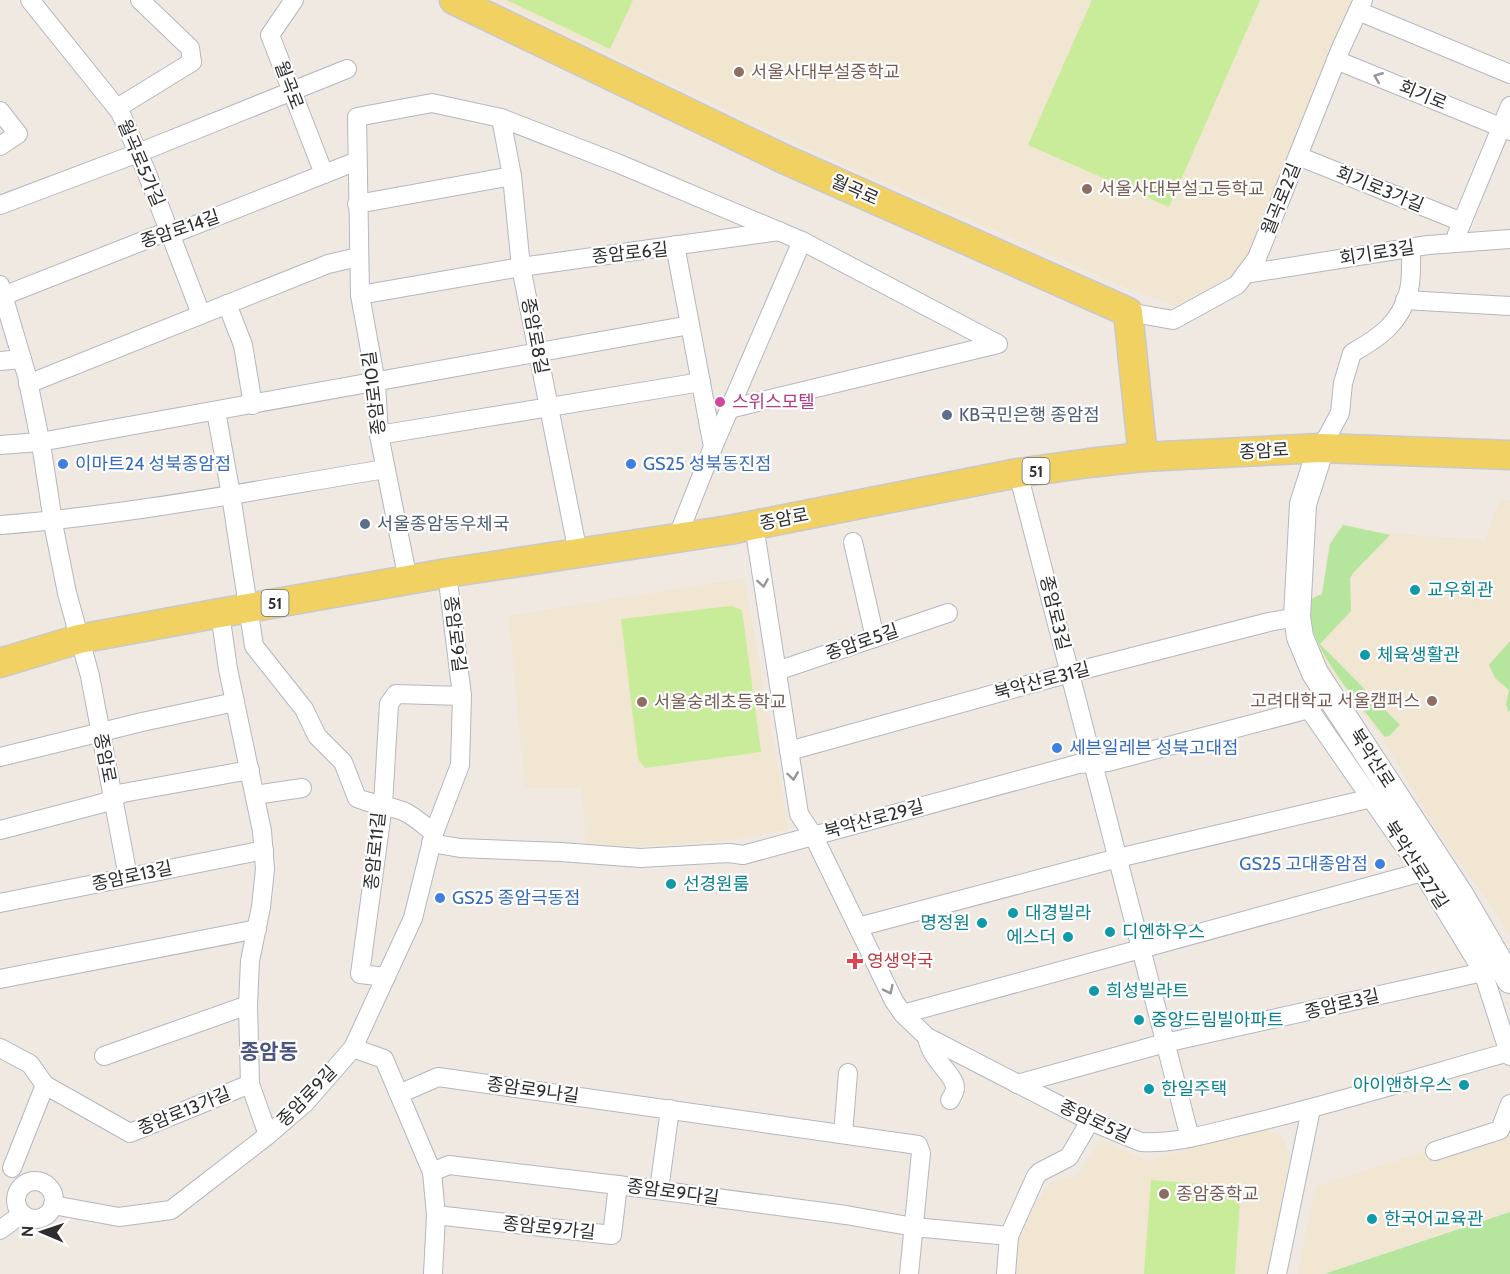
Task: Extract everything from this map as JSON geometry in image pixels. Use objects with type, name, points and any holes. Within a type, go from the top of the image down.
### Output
[{"type":"main road","name":"월곡로","points":[[454,0],[784,159],[1128,312]]},
{"type":"main road","points":[[1128,312],[1143,457]]},
{"type":"main road","name":"종암로","points":[[0,663],[79,639],[447,573],[754,525],[1018,473],[1143,457],[1321,448],[1510,455]]},
{"type":"street","name":"월곡로5가길","points":[[30,0],[117,108],[138,153],[201,314]]},
{"type":"street","points":[[117,108],[192,62],[190,48],[140,0]]},
{"type":"street","name":"월곡로","points":[[294,0],[270,35],[324,174]]},
{"type":"street","points":[[1360,5],[1510,74]]},
{"type":"street","name":"월곡로2길","points":[[1128,312],[1173,320],[1236,285],[1245,274],[1257,258],[1360,5]]},
{"type":"street","name":"회기로","points":[[1336,60],[1506,129]]},
{"type":"street","points":[[0,205],[138,153],[347,69]]},
{"type":"street","name":"종암로10길","points":[[408,580],[379,435],[375,383],[360,295],[357,117],[432,103],[501,118]]},
{"type":"street","points":[[1453,244],[1506,129],[1510,106]]},
{"type":"street","points":[[0,111],[18,134],[0,146]]},
{"type":"street","points":[[501,118],[617,163],[802,241],[998,344],[729,409]]},
{"type":"street","name":"종암로8길","points":[[501,118],[512,176],[521,267],[578,553]]},
{"type":"street","name":"회기로3가길","points":[[1298,156],[1462,222]]},
{"type":"street","name":"종암로14길","points":[[79,639],[67,593],[28,384],[2,291],[158,235],[170,235],[357,160]]},
{"type":"street","points":[[357,204],[512,176]]},
{"type":"street","points":[[675,245],[779,231]]},
{"type":"street","name":"회기로3길","points":[[1245,274],[1411,248],[1510,239]]},
{"type":"street","points":[[677,538],[713,447],[802,241]]},
{"type":"street","name":"종암로6길","points":[[360,295],[521,267],[675,245],[713,447]]},
{"type":"street","points":[[1321,448],[1340,413],[1343,383],[1352,353],[1376,339],[1399,316],[1410,289],[1411,248]]},
{"type":"street","points":[[28,384],[328,264],[358,257]]},
{"type":"street","points":[[1405,300],[1510,306]]},
{"type":"street","points":[[227,304],[243,345],[252,405]]},
{"type":"street","points":[[0,445],[40,442],[690,325]]},
{"type":"street","points":[[0,361],[22,359]]},
{"type":"street","points":[[379,435],[701,382]]},
{"type":"street","points":[[216,411],[248,608]]},
{"type":"street","name":"북악산로","points":[[1321,448],[1303,504],[1297,617],[1306,654],[1315,673],[1461,896],[1510,980]]},
{"type":"street","points":[[0,525],[53,521],[231,495],[385,469]]},
{"type":"street","name":"종암로3길","points":[[1018,473],[1190,1138]]},
{"type":"street","name":"종암로5길","points":[[754,525],[799,814],[813,836],[894,1001],[903,1014],[927,1037],[1090,1121],[1141,1143],[1160,1143],[1190,1138],[1311,1109],[1509,1054]]},
{"type":"street","points":[[853,543],[875,638]]},
{"type":"street","name":"종암로9길","points":[[53,1205],[119,1217],[171,1210],[268,1135],[305,1102],[353,1048],[413,918],[432,838],[460,765],[462,696],[447,573]]},
{"type":"street","name":"종암로11길","points":[[248,608],[254,646],[304,709],[317,736],[344,762],[357,798],[383,805],[360,974],[386,977]]},
{"type":"street","points":[[220,613],[228,669],[262,831],[266,868],[250,961],[248,1005],[250,1084],[268,1135]]},
{"type":"street","name":"종암로5길","points":[[777,671],[948,613]]},
{"type":"street","name":"북악산로31길","points":[[789,751],[1070,674],[1269,622],[1297,617]]},
{"type":"street","name":"종암로","points":[[79,639],[90,676],[128,877]]},
{"type":"street","points":[[1309,709],[1327,690]]},
{"type":"street","name":"종암로9길","points":[[383,805],[389,704],[396,694],[462,696]]},
{"type":"street","points":[[0,757],[235,702]]},
{"type":"street","name":"북악산로29길","points":[[432,838],[460,848],[640,858],[729,853],[744,855],[1078,764],[1108,762],[1309,709]]},
{"type":"street","name":"북악산로27길","points":[[1309,709],[1422,873],[1483,972],[1509,1054]]},
{"type":"street","points":[[0,830],[103,803],[123,793],[250,770]]},
{"type":"street","points":[[255,795],[302,788]]},
{"type":"street","points":[[858,927],[1118,858],[1372,798]]},
{"type":"street","points":[[383,805],[407,813],[432,838]]},
{"type":"street","name":"종암로13길","points":[[0,903],[264,850]]},
{"type":"street","points":[[903,1014],[1422,873]]},
{"type":"street","points":[[0,979],[257,929]]},
{"type":"street","name":"종암로3길","points":[[1017,1084],[1165,1043],[1483,972]]},
{"type":"street","points":[[104,1056],[248,1005]]},
{"type":"street","name":"종암로5길","points":[[927,1037],[931,1051],[954,1083],[956,1090],[950,1100]]},
{"type":"street","name":"종암로13가길","points":[[0,1048],[30,1064],[45,1085],[130,1133],[250,1084]]},
{"type":"street","points":[[353,1048],[384,1059],[432,1172],[436,1215],[433,1274]]},
{"type":"street","points":[[843,1134],[848,1073]]},
{"type":"street","name":"종암로9나길","points":[[399,1094],[438,1077],[915,1144],[920,1148],[914,1227]]},
{"type":"street","points":[[24,1185],[6,1163],[45,1085]]},
{"type":"street","points":[[1435,1151],[1500,1130],[1510,1104]]},
{"type":"street","points":[[659,1190],[670,1109]]},
{"type":"street","points":[[1277,1274],[1311,1109]]},
{"type":"street","points":[[1006,1274],[1009,1236],[1035,1176],[1069,1157],[1090,1121]]},
{"type":"street","name":"종암로9다길","points":[[432,1172],[449,1166],[659,1190],[846,1215],[914,1227],[1009,1236]]},
{"type":"street","points":[[36,1181],[43,1183],[52,1192],[53,1205],[46,1215],[34,1219],[22,1214],[16,1205],[16,1198],[24,1185],[36,1181]]},
{"type":"street","name":"종암로9가길","points":[[436,1215],[612,1235],[618,1185]]},
{"type":"street","points":[[0,1230],[22,1214]]},
{"type":"street","points":[[909,1274],[914,1227]]},
{"type":"shaded area","name":"서울사대부설고등학교","points":[[496,0],[1353,0],[1243,269],[1176,306],[1124,287],[800,145]]},
{"type":"shaded area","name":"고려대학교 서울캠퍼스","points":[[1500,500],[1510,500],[1510,935],[1495,910],[1432,822],[1381,736],[1326,667],[1308,618],[1309,598],[1321,594],[1329,544],[1342,524],[1385,533],[1485,540]]},
{"type":"shaded area","name":"서울숭례초등학교","points":[[744,578],[789,829],[730,840],[645,846],[586,845],[582,788],[525,788],[509,616]]},
{"type":"shaded area","points":[[1510,1125],[1510,1211],[1322,1274],[1298,1274],[1316,1186]]},
{"type":"shaded area","name":"종암중학교","points":[[1264,1128],[1282,1137],[1289,1153],[1279,1274],[1015,1274],[1017,1241],[1035,1205],[1049,1184],[1078,1175],[1101,1140],[1147,1161]]},
{"type":"green space","points":[[507,0],[633,0],[610,49]]},
{"type":"green space","points":[[1092,0],[1260,0],[1169,207],[1028,145]]},
{"type":"green space","points":[[1343,525],[1390,535],[1353,573],[1350,578],[1351,611],[1320,644],[1400,725],[1385,737],[1330,664],[1314,633],[1310,618],[1311,599],[1322,594],[1330,544]]},
{"type":"green space","points":[[731,606],[742,610],[761,752],[645,768],[638,759],[621,619]]},
{"type":"green space","points":[[1510,641],[1510,710],[1508,712],[1506,704],[1509,690],[1495,678],[1489,665]]},
{"type":"green space","points":[[1151,1180],[1241,1187],[1235,1274],[1144,1274]]},
{"type":"green space","points":[[1510,1212],[1510,1274],[1324,1274]]},
{"type":"place","name":"서울사대부설중학교","points":[[739,72]]},
{"type":"place","name":"서울사대부설고등학교","points":[[1087,189]]},
{"type":"place","name":"스위스모텔","points":[[720,402]]},
{"type":"place","name":"KB국민은행 종암점","points":[[947,415]]},
{"type":"place","name":"이마트24 성북종암점","points":[[63,464]]},
{"type":"place","name":"GS25 성북동진점","points":[[631,464]]},
{"type":"place","name":"서울종암동우체국","points":[[365,524]]},
{"type":"place","name":"교우회관","points":[[1415,590]]},
{"type":"place","name":"체육생활관","points":[[1365,655]]},
{"type":"place","name":"고려대학교 서울캠퍼스","points":[[1432,701]]},
{"type":"place","name":"서울숭례초등학교","points":[[642,702]]},
{"type":"place","name":"세븐일레븐 성북고대점","points":[[1057,748]]},
{"type":"place","name":"GS25 고대종암점","points":[[1380,864]]},
{"type":"place","name":"선경원룸","points":[[671,884]]},
{"type":"place","name":"GS25 종암극동점","points":[[440,898]]},
{"type":"place","name":"대경빌라","points":[[1013,913]]},
{"type":"place","name":"명정원","points":[[982,923]]},
{"type":"place","name":"디엔하우스","points":[[1110,932]]},
{"type":"place","name":"에스더","points":[[1068,937]]},
{"type":"place","name":"영생약국","points":[[855,961]]},
{"type":"place","name":"희성빌라트","points":[[1094,991]]},
{"type":"place","name":"중앙드림빌아파트","points":[[1139,1020]]},
{"type":"place","name":"아이앤하우스","points":[[1464,1085]]},
{"type":"place","name":"한일주택","points":[[1149,1089]]},
{"type":"place","name":"종암중학교","points":[[1164,1194]]},
{"type":"place","name":"한국어교육관","points":[[1372,1219]]},
{"type":"district","name":"종암동","points":[[269,1052]]}]
